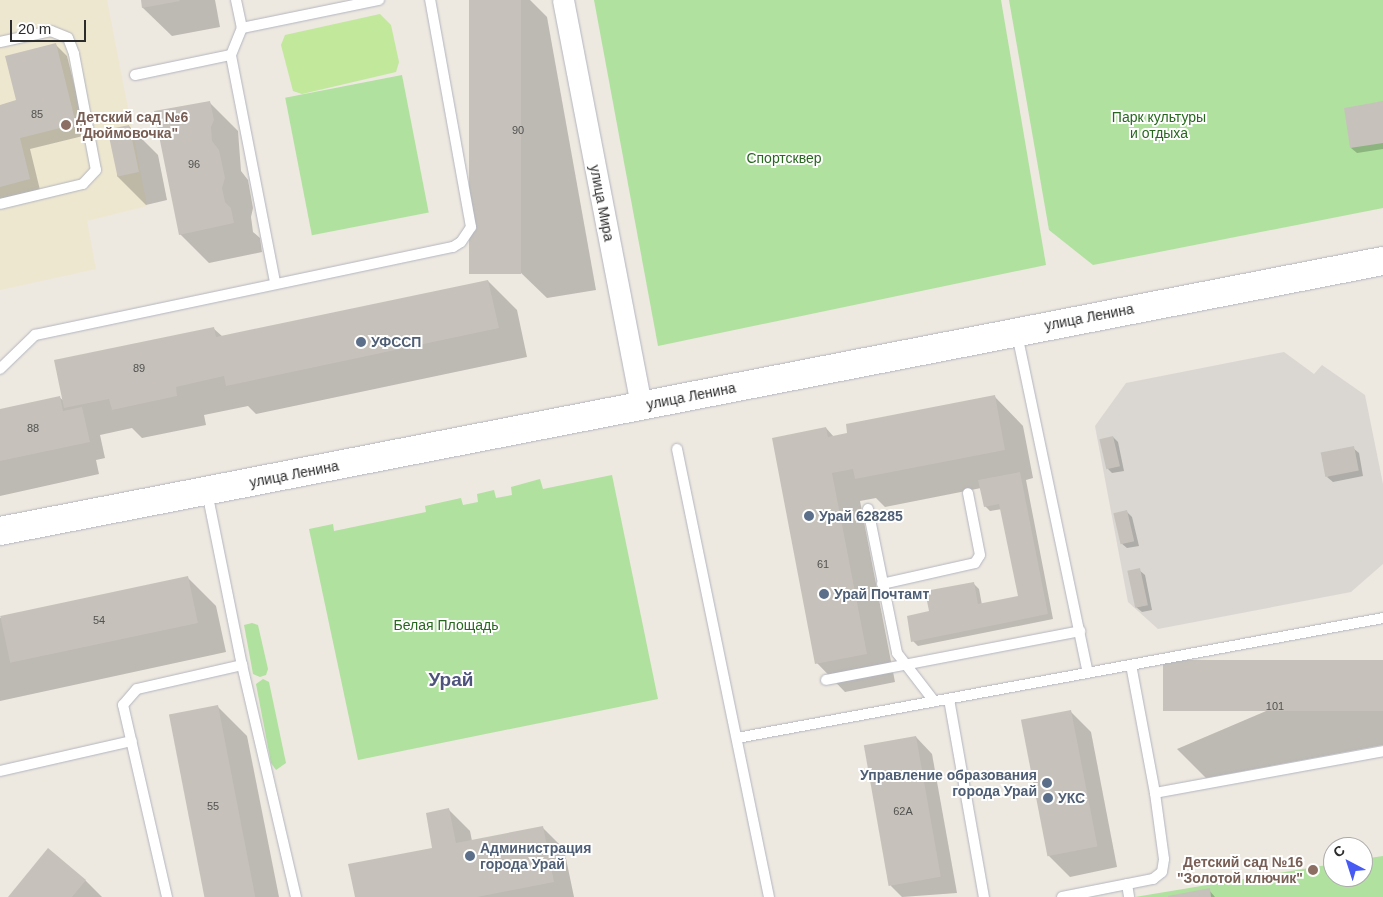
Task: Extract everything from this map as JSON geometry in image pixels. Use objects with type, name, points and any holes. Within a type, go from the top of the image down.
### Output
[{"type":"main road","name":"улица Ленина","points":[[0,531],[1016,331],[1383,261]]},
{"type":"street","name":"улица Мира","points":[[563,0],[641,406]]},
{"type":"lane","points":[[236,0],[242,28],[231,56],[274,282]]},
{"type":"lane","points":[[242,28],[379,0]]},
{"type":"lane","points":[[0,369],[35,335],[274,282],[453,247],[467,235],[471,227],[430,0]]},
{"type":"lane","points":[[0,42],[51,31],[68,38],[74,54],[96,170],[84,184],[0,204]]},
{"type":"lane","points":[[135,75],[231,56]]},
{"type":"lane","points":[[1016,331],[1088,673]]},
{"type":"lane","points":[[678,449],[769,897]]},
{"type":"lane","points":[[207,491],[242,665],[296,897]]},
{"type":"lane","points":[[882,584],[975,563],[980,555],[968,493]]},
{"type":"lane","points":[[868,509],[897,653],[934,701]]},
{"type":"lane","points":[[737,738],[1383,618]]},
{"type":"lane","points":[[826,680],[1080,631]]},
{"type":"lane","points":[[167,897],[124,705],[137,689],[242,665]]},
{"type":"lane","points":[[1062,897],[1153,878],[1162,872],[1164,858],[1155,793],[1131,665]]},
{"type":"lane","points":[[949,699],[984,897]]},
{"type":"lane","points":[[0,771],[132,741]]},
{"type":"lane","points":[[1155,793],[1383,750]]},
{"type":"lane","points":[[1127,884],[1129,897]]},
{"type":"shaded area","name":"Детский сад №6 \"Дюймовочка\"","points":[[0,0],[107,0],[147,206],[87,221],[96,269],[0,290]]},
{"type":"shaded area","points":[[1284,352],[1314,374],[1322,365],[1365,395],[1383,484],[1383,564],[1351,592],[1158,629],[1128,602],[1095,426],[1126,383]]},
{"type":"green space","name":"Спортсквер","points":[[594,0],[1001,0],[1046,265],[658,346]]},
{"type":"green space","name":"Парк культуры и отдыха","points":[[1009,0],[1383,0],[1383,208],[1093,265],[1049,230]]},
{"type":"green space","points":[[380,14],[391,25],[399,62],[396,72],[302,94],[293,91],[281,45],[285,35]]},
{"type":"green space","points":[[402,75],[429,212],[312,235],[285,98]]},
{"type":"green space","name":"Белая Площадь","points":[[612,475],[658,699],[358,760],[309,529],[333,524],[334,531],[426,512],[425,506],[461,498],[463,505],[478,502],[477,494],[494,490],[496,498],[512,495],[511,487],[540,479],[543,489]]},
{"type":"green space","points":[[252,623],[258,625],[268,669],[266,675],[260,677],[253,674],[244,625]]},
{"type":"green space","points":[[263,679],[269,682],[286,763],[276,770],[271,763],[256,684]]},
{"type":"green space","name":"Детский сад №16 \"Золотой ключик\"","points":[[1383,856],[1383,897],[1135,897],[1323,866],[1323,887],[1373,887],[1373,858]]},
{"type":"building","points":[[141,0],[179,0],[180,1],[142,8]]},
{"type":"building","points":[[469,0],[521,0],[521,274],[469,274]]},
{"type":"building","points":[[56,43],[76,124],[20,138],[30,179],[0,187],[0,105],[16,100],[5,56]]},
{"type":"building","points":[[210,101],[214,120],[211,127],[212,141],[219,150],[225,178],[222,188],[225,202],[231,208],[234,223],[179,235],[154,111]]},
{"type":"building","points":[[1383,101],[1383,143],[1350,148],[1344,108]]},
{"type":"building","points":[[129,125],[139,172],[117,177],[107,130]]},
{"type":"building","points":[[488,280],[499,328],[226,386],[224,376],[176,387],[177,396],[112,410],[109,399],[64,408],[54,360],[214,327],[216,337]]},
{"type":"building","points":[[995,395],[1005,450],[855,479],[853,469],[832,473],[867,654],[815,664],[772,438],[826,427],[828,437],[847,433],[846,424]]},
{"type":"building","points":[[60,396],[63,411],[82,407],[90,442],[0,461],[0,409]]},
{"type":"building","points":[[1113,436],[1120,466],[1106,469],[1099,439]]},
{"type":"building","points":[[1354,446],[1359,471],[1325,477],[1321,452]]},
{"type":"building","points":[[1020,472],[1048,614],[911,642],[907,616],[929,611],[925,591],[974,582],[978,604],[1018,596],[999,504],[984,507],[978,480]]},
{"type":"building","points":[[1127,510],[1134,541],[1121,544],[1113,513]]},
{"type":"building","points":[[1140,568],[1148,605],[1135,608],[1127,571]]},
{"type":"building","points":[[188,576],[198,623],[10,663],[0,616]]},
{"type":"building","points":[[1163,660],[1383,660],[1383,711],[1163,711]]},
{"type":"building","points":[[218,705],[255,897],[204,897],[169,715]]},
{"type":"building","points":[[1071,710],[1098,846],[1047,856],[1021,720]]},
{"type":"building","points":[[916,736],[941,877],[889,886],[864,745]]},
{"type":"building","name":"Администрация города Урай","points":[[449,808],[456,843],[543,826],[554,882],[477,897],[355,897],[348,864],[432,848],[426,813]]},
{"type":"building","points":[[48,848],[86,880],[72,897],[8,897]]},
{"type":"building","points":[[1210,888],[1211,897],[1168,897],[1168,896]]},
{"type":"place","name":"Детский сад №6 \"Дюймовочка\"","points":[[66,125]]},
{"type":"place","name":"УФССП","points":[[361,342]]},
{"type":"place","name":"Урай 628285","points":[[809,516]]},
{"type":"place","name":"Урай Почтамт","points":[[824,594]]},
{"type":"place","name":"Управление образования города Урай","points":[[1047,783]]},
{"type":"place","name":"УКС","points":[[1048,798]]},
{"type":"place","name":"Администрация города Урай","points":[[470,856]]},
{"type":"place","name":"Детский сад №16 \"Золотой ключик\"","points":[[1313,870]]},
{"type":"district","name":"Урай","points":[[451,680]]}]
